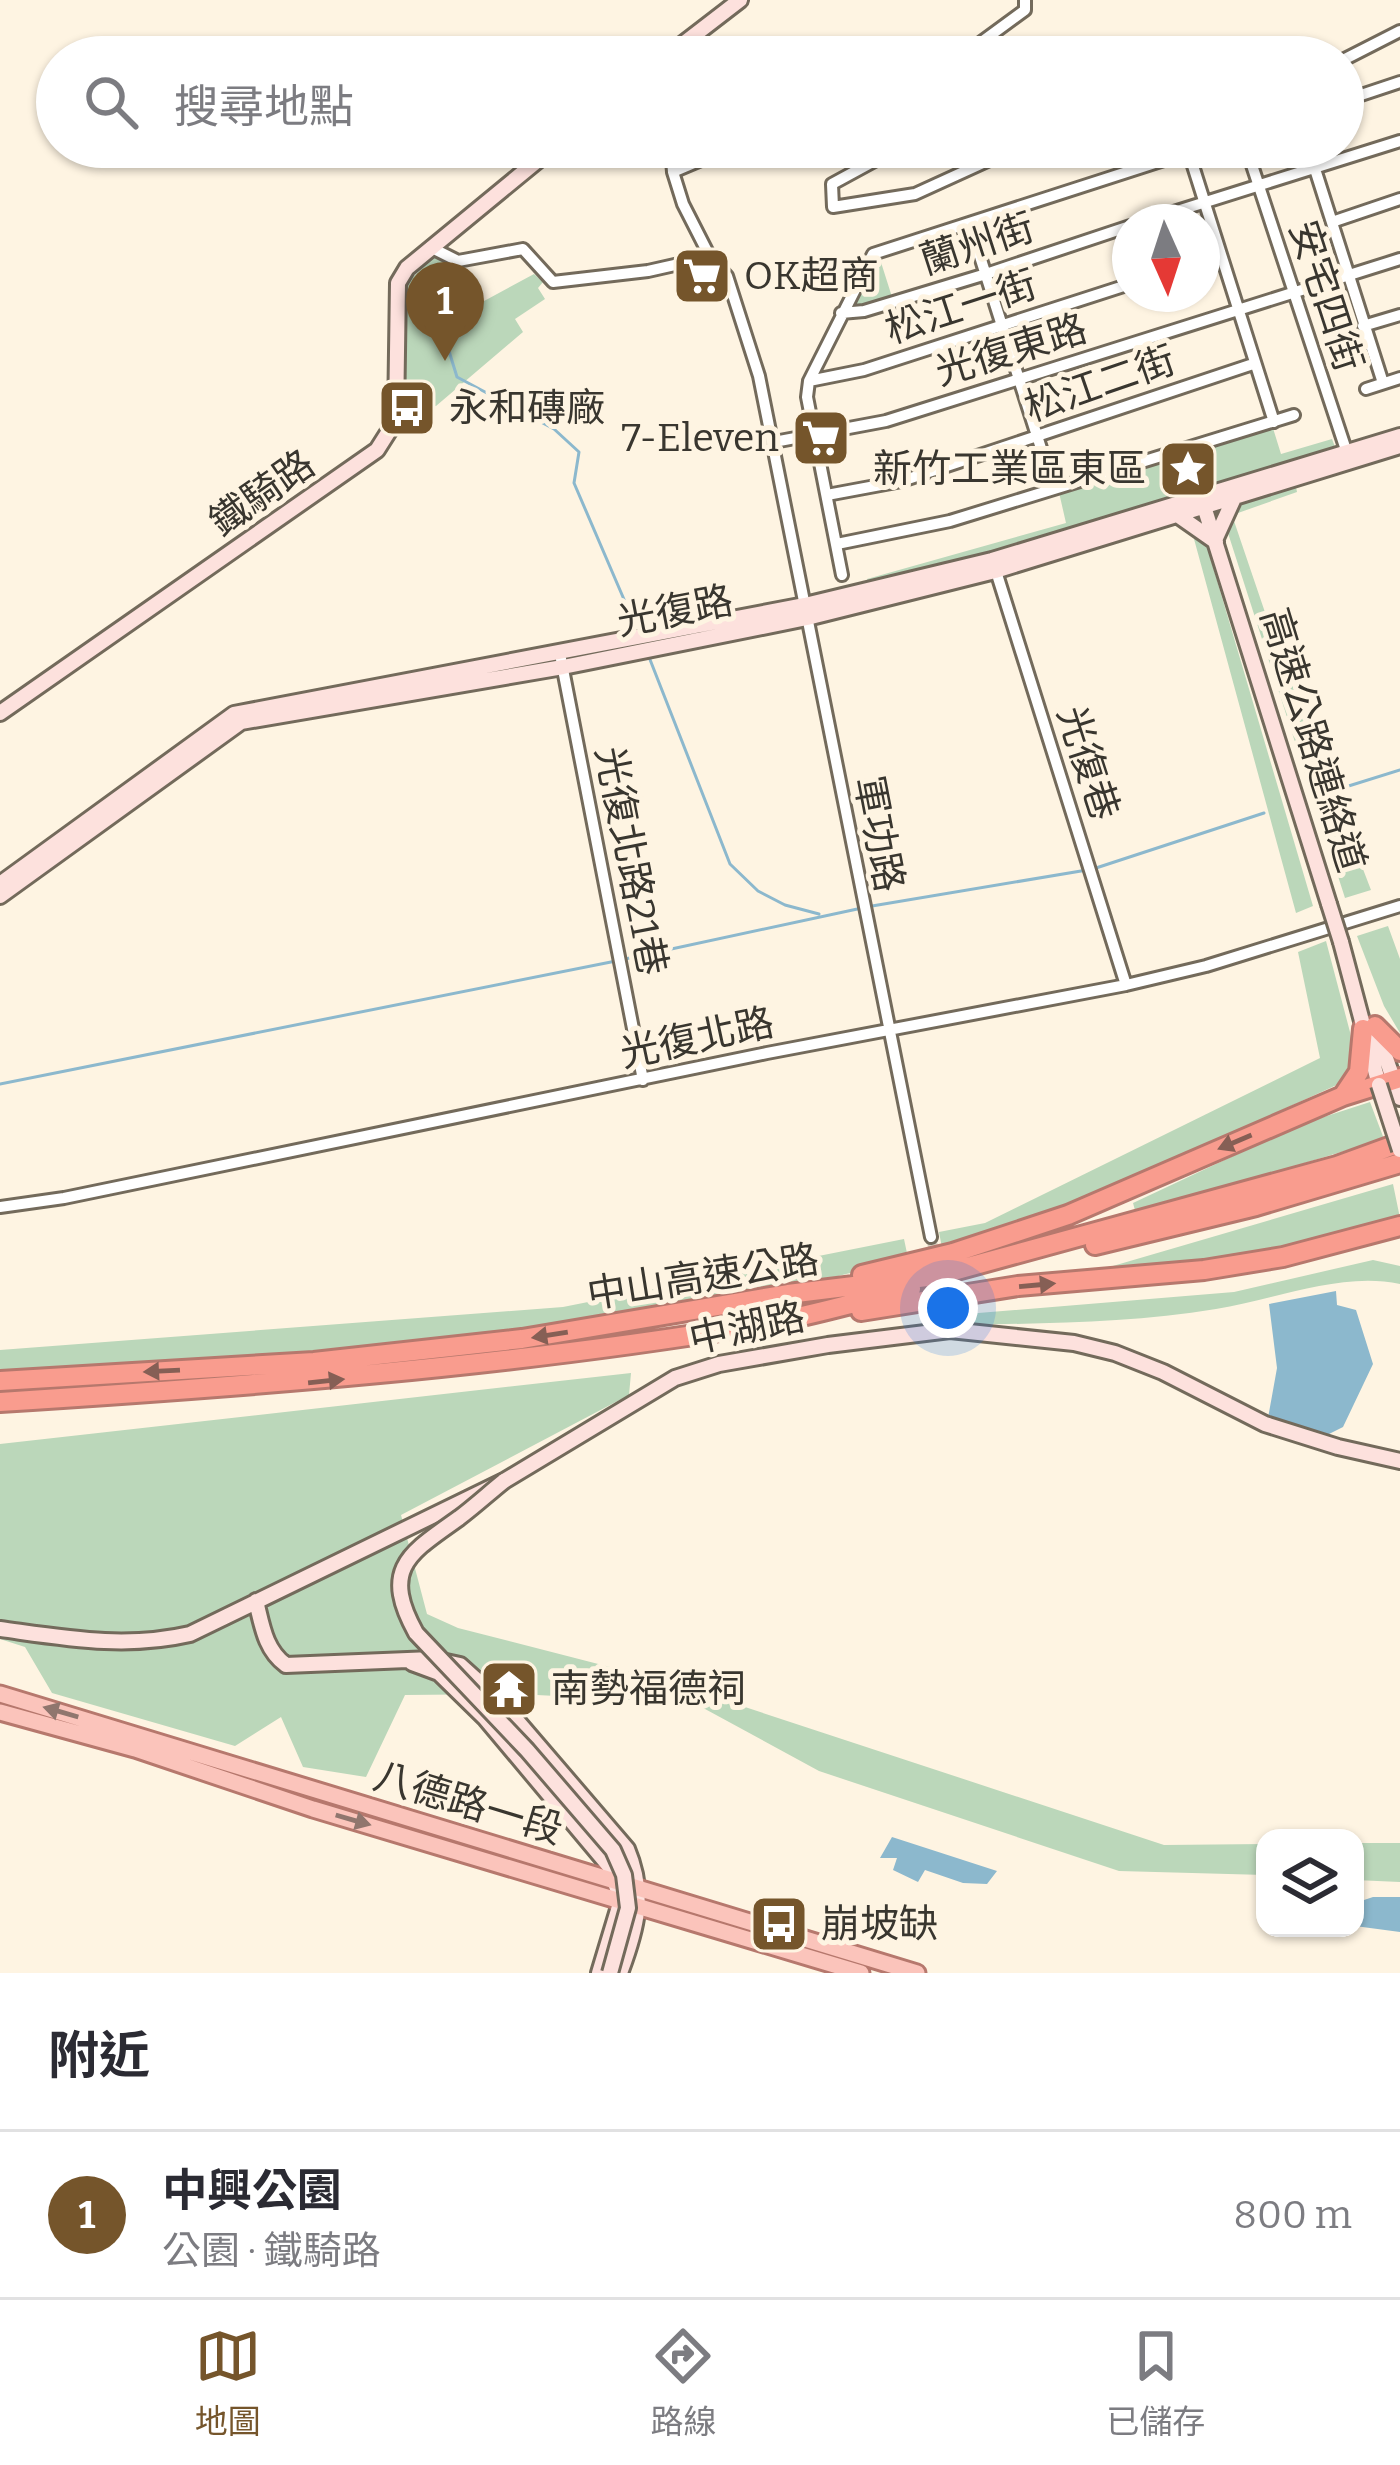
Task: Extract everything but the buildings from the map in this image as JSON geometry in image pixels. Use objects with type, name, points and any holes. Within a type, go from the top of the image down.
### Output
[{"type":"highway","points":[[1343,1096],[1359,1072],[1369,1028],[1400,1051]]},
{"type":"highway","points":[[788,1294],[953,1252],[1068,1215],[1343,1096],[1393,1085]]},
{"type":"highway","name":"中山高速公路","points":[[0,1381],[314,1362],[523,1340],[788,1294],[935,1276],[1400,1146]]},
{"type":"highway","name":"中山高速公路","points":[[0,1402],[315,1382],[755,1326],[1256,1206],[1400,1163]]},
{"type":"highway","points":[[755,1326],[1018,1286],[1204,1270],[1283,1257],[1400,1226]]},
{"type":"highway","points":[[1361,1237],[1400,1242]]},
{"type":"main road","name":"八德路一段","points":[[0,1694],[615,1882],[640,1898],[861,1973]]},
{"type":"main road","name":"八德路一段","points":[[0,1712],[135,1749],[313,1809],[621,1900],[640,1898],[884,1968],[917,1973]]},
{"type":"street","points":[[693,36],[740,0]]},
{"type":"street","points":[[990,36],[1025,10],[1025,0]]},
{"type":"street","points":[[1364,50],[1400,32]]},
{"type":"street","points":[[1364,94],[1400,82]]},
{"type":"street","points":[[1364,153],[1400,141]]},
{"type":"street","name":"鐵騎路","points":[[0,713],[311,500],[376,450],[396,420],[398,283],[406,268],[528,168]]},
{"type":"street","name":"軍功路","points":[[673,168],[710,257],[727,276],[774,442],[931,1237]]},
{"type":"street","points":[[673,172],[682,168]]},
{"type":"street","points":[[861,168],[832,184],[833,207],[915,194],[972,168]]},
{"type":"street","points":[[842,575],[807,397],[809,381],[873,254],[1136,168]]},
{"type":"street","points":[[1194,168],[1205,204]]},
{"type":"street","name":"安宅四街","points":[[1254,168],[1348,458]]},
{"type":"street","points":[[1195,204],[1321,168]]},
{"type":"street","points":[[1315,170],[1383,383]]},
{"type":"street","points":[[1332,222],[1400,199]]},
{"type":"street","points":[[970,225],[1053,486]]},
{"type":"street","name":"蘭州街","points":[[841,313],[864,311],[1112,232]]},
{"type":"street","points":[[430,248],[458,261],[523,249],[553,282],[648,271],[710,257]]},
{"type":"street","points":[[1220,254],[1274,422]]},
{"type":"street","name":"光復東路","points":[[774,442],[886,422],[1400,259]]},
{"type":"street","name":"松江一街","points":[[809,381],[860,370],[1112,290]]},
{"type":"street","points":[[1363,326],[1400,315]]},
{"type":"street","name":"松江二街","points":[[827,495],[902,481],[1253,364]]},
{"type":"street","points":[[1366,389],[1400,378]]},
{"type":"street","points":[[837,544],[931,526],[1294,415]]},
{"type":"street","name":"光復路","points":[[0,896],[241,722],[806,611],[994,565],[1176,514],[1202,501],[1234,496],[1400,436]]},
{"type":"street","name":"光復路","points":[[994,565],[1400,446]]},
{"type":"street","points":[[1176,514],[1216,541],[1234,496]]},
{"type":"street","name":"高速公路連絡道","points":[[1202,501],[1361,1006],[1393,1085],[1400,1146]]},
{"type":"street","name":"光復巷","points":[[994,565],[1126,985]]},
{"type":"street","name":"光復路","points":[[0,884],[234,714],[561,660]]},
{"type":"street","name":"光復北路21巷","points":[[561,660],[643,1080]]},
{"type":"street","name":"光復北路","points":[[0,1207],[1126,985],[1262,950],[1400,906]]},
{"type":"street","name":"中湖路","points":[[0,1629],[118,1644],[190,1634],[504,1481],[675,1378],[718,1364],[950,1330],[1027,1335],[1115,1353],[1264,1424],[1400,1461]]},
{"type":"street","points":[[504,1481],[420,1544],[403,1568],[400,1590],[416,1633],[613,1850],[624,1875],[628,1908],[610,1973]]},
{"type":"street","points":[[256,1601],[268,1645],[286,1665],[431,1658],[460,1665],[501,1702],[626,1849],[640,1898],[620,1973]]},
{"type":"street","points":[[401,1661],[439,1673],[485,1718],[609,1866],[621,1900],[599,1973]]},
{"type":"green space","points":[[435,255],[448,262],[460,314],[534,274],[543,282],[538,288],[545,299],[515,319],[523,332],[436,406],[403,411],[403,287]]},
{"type":"green space","points":[[879,256],[892,297],[847,309]]},
{"type":"green space","points":[[1272,425],[1281,454],[1332,439],[1337,452],[869,586],[867,579],[1066,523],[1058,488]]},
{"type":"green space","points":[[1295,482],[1297,492],[1238,513],[1234,521],[1371,890],[1345,898],[1227,530],[1229,518],[1242,501]]},
{"type":"green space","points":[[1191,528],[1206,543],[1313,906],[1296,913]]},
{"type":"green space","points":[[1388,926],[1400,959],[1400,1033],[1384,1006],[1357,936]]},
{"type":"green space","points":[[1326,941],[1355,1070],[1341,1083],[1084,1201],[942,1248],[939,1232],[985,1223],[1320,1058],[1298,952]]},
{"type":"green space","points":[[1370,1102],[1384,1139],[1136,1214],[1133,1203],[1299,1125]]},
{"type":"green space","points":[[1393,1184],[1400,1218],[1300,1246],[1138,1272],[1106,1268]]},
{"type":"green space","points":[[904,1239],[908,1258],[734,1303],[521,1338],[0,1374],[0,1350],[563,1307]]},
{"type":"green space","points":[[1373,1260],[1400,1266],[1400,1284],[1331,1284],[1216,1309],[1122,1320],[964,1325],[954,1315],[1234,1292]]},
{"type":"green space","points":[[631,1373],[629,1395],[401,1515],[427,1614],[458,1628],[672,1683],[1164,1845],[1256,1844],[1256,1875],[1119,1871],[819,1771],[694,1703],[517,1694],[405,1695],[366,1777],[303,1767],[281,1717],[235,1746],[52,1693],[25,1647],[0,1639],[0,1444]]},
{"type":"green space","points":[[1364,1843],[1400,1843],[1400,1882],[1364,1880]]},
{"type":"water","points":[[1336,1291],[1337,1305],[1356,1310],[1373,1364],[1343,1427],[1323,1437],[1268,1418],[1277,1368],[1269,1304]]},
{"type":"water","points":[[892,1837],[997,1871],[987,1884],[963,1883],[925,1870],[918,1882],[893,1870],[897,1858],[880,1858]]},
{"type":"water","points":[[1400,1897],[1400,1932],[1364,1927],[1364,1900]]},
{"type":"waterway","points":[[428,283],[457,377],[554,429],[579,452],[574,483],[638,632]]},
{"type":"waterway","points":[[649,657],[730,864],[758,891],[819,914]]},
{"type":"waterway","points":[[1339,789],[1400,770]]},
{"type":"waterway","points":[[1096,868],[1264,813]]},
{"type":"waterway","points":[[872,906],[1087,870]]},
{"type":"waterway","points":[[625,959],[862,908]]},
{"type":"waterway","points":[[0,1084],[616,961]]},
{"type":"tunnel","points":[[931,1237],[950,1330]]},
{"type":"place","name":"OK超商","points":[[702,276]]},
{"type":"place","name":"中興公園","points":[[445,361]]},
{"type":"place","name":"永和磚廠","points":[[407,408]]},
{"type":"place","name":"7-Eleven","points":[[821,438]]},
{"type":"place","name":"新竹工業區東區","points":[[1188,469]]},
{"type":"place","name":"南勢福德祠","points":[[509,1689]]},
{"type":"place","name":"崩坡缺","points":[[779,1924]]}]
